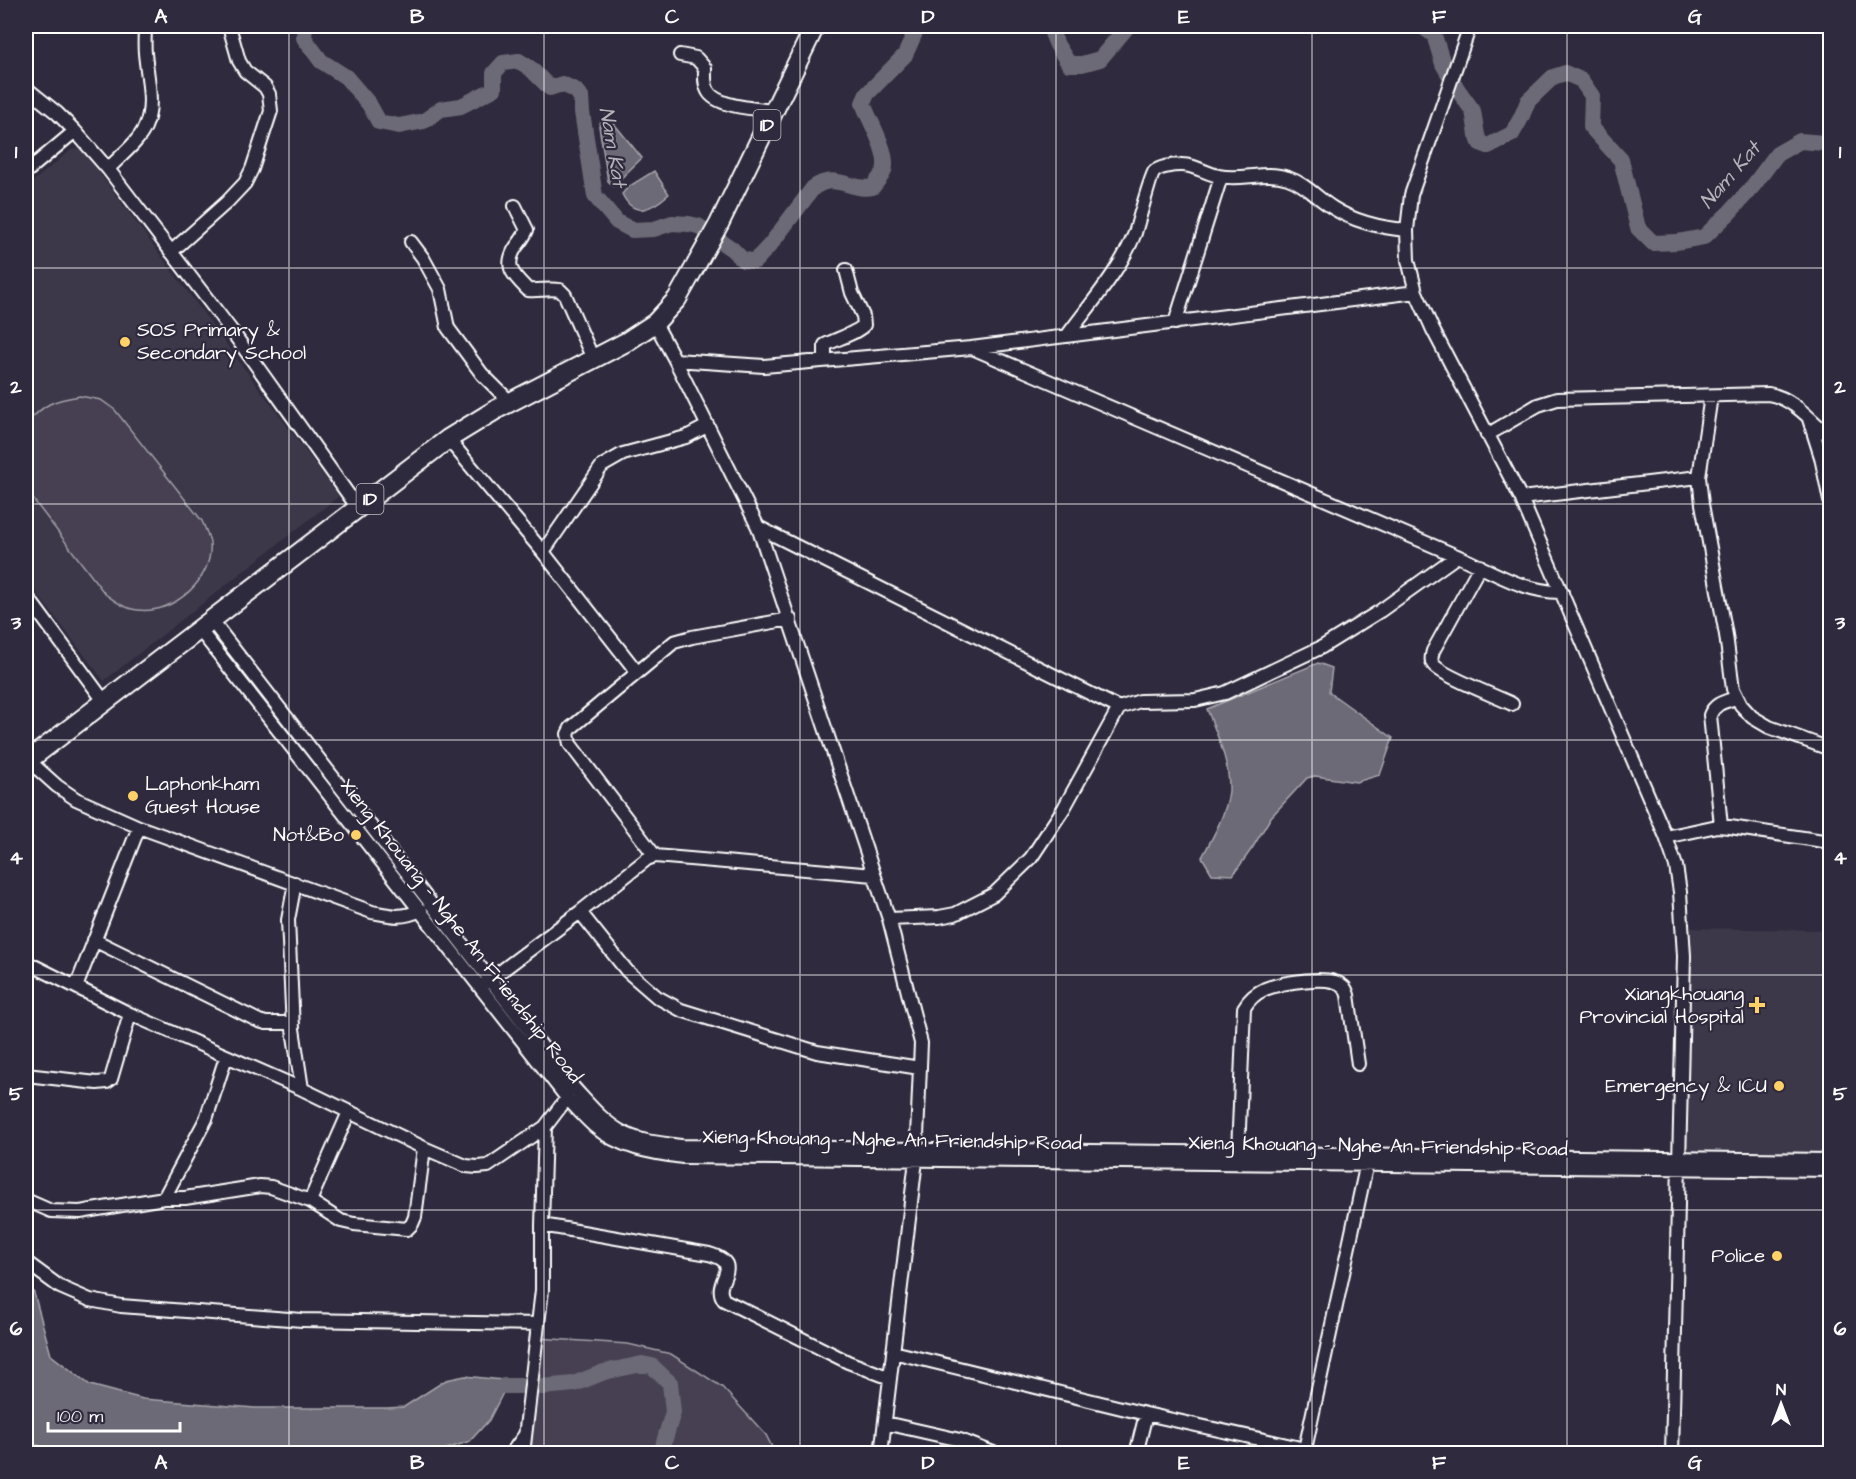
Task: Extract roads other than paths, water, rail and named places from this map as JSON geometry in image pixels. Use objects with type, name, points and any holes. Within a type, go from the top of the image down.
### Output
[{"type":"highway","name":"1D","points":[[27,761],[448,439],[510,402],[626,342],[655,323],[677,298],[719,224],[815,26]]},
{"type":"street","points":[[108,169],[135,142],[149,116],[150,99],[144,51],[145,26]]},
{"type":"street","points":[[171,252],[245,183],[252,169],[271,111],[269,94],[265,87],[245,71],[239,61],[229,26]]},
{"type":"street","points":[[1470,26],[1411,195],[1407,230],[1408,260],[1416,292],[1433,330],[1521,498],[1666,837],[1676,866],[1680,892],[1683,956],[1672,1454]]},
{"type":"street","points":[[680,55],[696,58],[705,68],[705,83],[709,94],[723,103],[774,111]]},
{"type":"street","points":[[26,88],[57,113],[108,169],[231,330],[358,508]]},
{"type":"street","points":[[26,172],[75,131]]},
{"type":"street","points":[[1067,336],[1121,262],[1130,245],[1147,195],[1150,177],[1160,169],[1181,165],[1191,166],[1221,177],[1266,174],[1284,176],[1301,183],[1333,208],[1348,216],[1383,228],[1407,230]]},
{"type":"street","points":[[1175,323],[1221,177]]},
{"type":"street","points":[[515,206],[527,230],[510,260],[514,277],[528,290],[538,291],[551,288],[561,290],[594,359]]},
{"type":"street","points":[[411,242],[423,258],[440,289],[448,328],[482,374],[510,402]]},
{"type":"street","points":[[825,360],[825,345],[840,336],[859,330],[864,325],[846,270]]},
{"type":"street","points":[[675,360],[764,366],[971,348],[1416,292]]},
{"type":"street","points":[[655,323],[758,526],[889,919],[921,1043],[916,1155],[881,1454]]},
{"type":"street","points":[[971,348],[1521,585],[1541,591],[1562,592]]},
{"type":"street","points":[[1487,435],[1538,405],[1557,399],[1768,394],[1779,395],[1789,401],[1830,437]]},
{"type":"street","points":[[1711,396],[1699,477],[1736,698],[1752,717],[1769,727],[1830,749]]},
{"type":"street","points":[[1809,418],[1821,457],[1830,501]]},
{"type":"street","points":[[543,552],[602,466],[623,454],[686,438],[707,426]]},
{"type":"street","points":[[448,439],[543,552],[637,672]]},
{"type":"street","points":[[1521,498],[1699,477]]},
{"type":"street","points":[[758,526],[1119,708]]},
{"type":"street","points":[[889,919],[955,914],[994,894],[1031,858],[1064,808],[1119,708],[1140,701],[1195,700],[1226,693],[1322,647],[1380,611],[1457,556]]},
{"type":"street","points":[[1480,566],[1431,658],[1433,665],[1445,673],[1512,704]]},
{"type":"street","points":[[26,595],[105,701]]},
{"type":"street","points":[[655,856],[570,744],[568,734],[571,728],[674,642],[790,619]]},
{"type":"street","name":"Xieng Khouang - Nghe An Friendship Road","points":[[205,625],[421,910],[574,1088],[603,1119],[622,1133],[650,1142],[681,1146],[916,1155],[1239,1162],[1368,1159],[1680,1163],[1830,1160]]},
{"type":"street","name":"Xieng Khouang - Nghe An Friendship Road","points":[[205,625],[486,983],[567,1098],[595,1127],[620,1143],[651,1153],[683,1156],[1238,1152],[1368,1159]]},
{"type":"street","points":[[1721,826],[1710,715],[1713,707],[1736,698]]},
{"type":"street","points":[[27,761],[76,799],[139,827],[372,912],[408,916],[421,910]]},
{"type":"street","points":[[1666,837],[1721,826],[1830,842]]},
{"type":"street","points":[[76,987],[139,827]]},
{"type":"street","points":[[486,983],[648,859],[655,856],[874,875]]},
{"type":"street","points":[[295,883],[288,920],[292,1023],[302,1089]]},
{"type":"street","points":[[580,912],[627,971],[657,997],[681,1010],[817,1052],[920,1068]]},
{"type":"street","points":[[94,940],[259,1021],[292,1023]]},
{"type":"street","points":[[26,962],[130,1014],[302,1089],[466,1166],[488,1166],[545,1127],[567,1098]]},
{"type":"street","points":[[1238,1152],[1244,1008],[1250,999],[1264,990],[1288,982],[1328,979],[1343,985],[1348,995],[1358,1064]]},
{"type":"street","points":[[26,1075],[97,1083],[107,1082],[111,1079],[130,1014]]},
{"type":"street","points":[[165,1198],[206,1119],[226,1057]]},
{"type":"street","points":[[310,1201],[349,1112]]},
{"type":"street","points":[[523,1454],[542,1290],[545,1127]]},
{"type":"street","points":[[26,1200],[51,1211],[64,1213],[260,1186],[271,1187],[310,1201],[340,1221],[406,1229],[415,1217],[424,1148]]},
{"type":"street","points":[[893,1352],[1305,1451],[1368,1159]]},
{"type":"street","name":"Xieng Khouang - Nghe An Friendship Road","points":[[1680,1163],[1830,1170]]},
{"type":"street","points":[[542,1225],[721,1257],[726,1262],[727,1268],[720,1290],[720,1295],[724,1300],[848,1362],[890,1378]]},
{"type":"street","points":[[26,1262],[60,1287],[90,1300],[121,1306],[302,1320],[538,1324]]},
{"type":"street","points":[[1136,1454],[1146,1414]]},
{"type":"street","points":[[885,1423],[960,1440],[996,1454]]},
{"type":"street","points":[[511,1454],[525,1436]]},
{"type":"water","points":[[607,115],[642,158],[613,186],[608,181],[599,126]]},
{"type":"water","points":[[654,171],[669,194],[650,207],[638,209],[632,207],[622,194],[628,187]]},
{"type":"water","points":[[1318,663],[1332,668],[1329,692],[1393,738],[1380,775],[1356,782],[1315,776],[1307,778],[1271,817],[1233,875],[1212,874],[1202,857],[1225,808],[1229,781],[1222,749],[1207,709]]},
{"type":"water","points":[[26,1285],[34,1293],[51,1355],[90,1385],[143,1399],[255,1408],[404,1407],[446,1380],[465,1376],[502,1380],[504,1391],[489,1420],[470,1441],[435,1453],[66,1453],[26,1442]]},
{"type":"waterway","name":"Nam Kat","points":[[305,26],[304,38],[321,61],[346,77],[369,104],[379,122],[399,126],[424,121],[441,109],[461,106],[494,89],[494,73],[503,63],[519,61],[530,68],[550,88],[562,84],[575,90],[581,97],[595,196],[617,222],[632,230],[654,229],[672,223],[698,226],[732,249],[743,260],[755,261],[813,188],[829,181],[857,187],[873,187],[882,175],[885,164],[884,155],[863,103],[867,94],[905,55],[918,26]]},
{"type":"waterway","name":"Nam Kat","points":[[1049,26],[1069,64],[1082,64],[1100,59],[1128,26]]},
{"type":"waterway","name":"Nam Kat","points":[[1422,26],[1434,35],[1443,64],[1473,111],[1480,143],[1488,146],[1512,134],[1528,101],[1553,77],[1565,73],[1581,80],[1592,96],[1591,127],[1621,160],[1638,228],[1653,243],[1677,242],[1704,237],[1753,186],[1777,154],[1800,141],[1824,143],[1830,147]]},
{"type":"waterway","points":[[542,1387],[574,1384],[604,1372],[642,1364],[652,1366],[670,1383],[673,1412],[662,1454]]},
{"type":"waterway","points":[[504,1386],[520,1386]]},
{"type":"place","name":"SOS Primary & Secondary School","points":[[125,342]]},
{"type":"place","name":"Laphonkham Guest House","points":[[133,796]]},
{"type":"place","name":"Not&Bo","points":[[356,835]]},
{"type":"place","name":"Xiangkhouang Provincial Hospital","points":[[1757,1005]]},
{"type":"place","name":"Emergency & ICU","points":[[1779,1086]]},
{"type":"place","name":"Police","points":[[1777,1256]]}]
